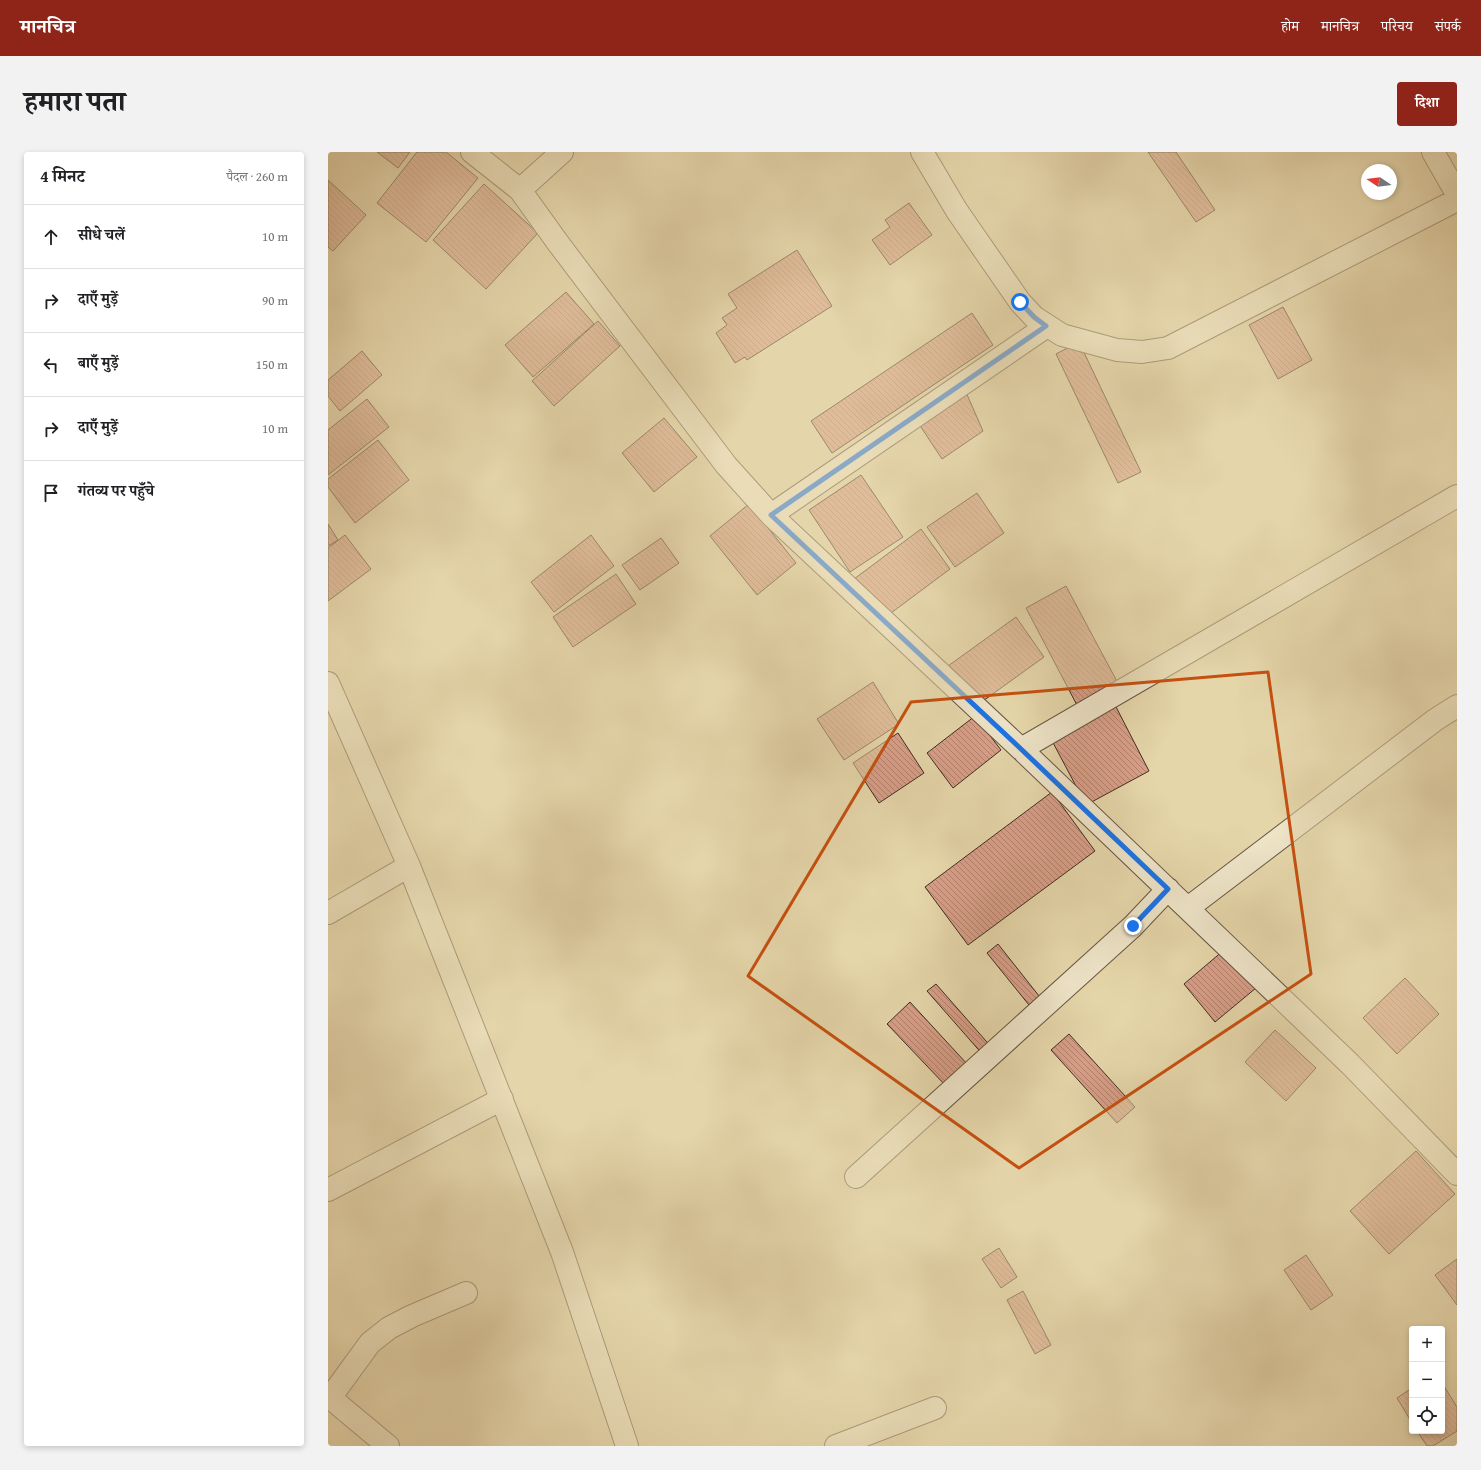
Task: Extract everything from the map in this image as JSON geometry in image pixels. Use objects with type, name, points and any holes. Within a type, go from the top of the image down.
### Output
[{"type":"street","points":[[472,152],[520,190],[558,243],[726,465],[771,515],[1188,908],[1350,1064],[1457,1174]]},
{"type":"street","points":[[520,190],[562,152]]},
{"type":"street","points":[[922,152],[957,211],[1020,302],[1034,317],[1062,335],[1117,350],[1142,352],[1168,348],[1457,200]]},
{"type":"street","points":[[1433,152],[1457,194]]},
{"type":"street","points":[[771,515],[1046,326]]},
{"type":"street","points":[[1021,749],[1457,496]]},
{"type":"street","points":[[328,683],[409,866],[562,1252],[627,1446]]},
{"type":"street","points":[[1188,908],[1435,720],[1457,706]]},
{"type":"street","points":[[328,913],[409,866]]},
{"type":"street","points":[[856,1177],[1133,926],[1168,889]]},
{"type":"street","points":[[328,1190],[502,1099]]},
{"type":"street","points":[[388,1446],[329,1397],[370,1342],[389,1328],[412,1316],[466,1293]]},
{"type":"street","points":[[836,1446],[936,1408]]},
{"type":"highlighted area","points":[[1268,672],[1311,974],[1019,1168],[748,976],[911,702]]},
{"type":"building","points":[[377,152],[410,152],[398,168]]},
{"type":"building","points":[[417,152],[446,152],[478,178],[426,242],[377,203]]},
{"type":"building","points":[[1148,152],[1176,152],[1215,210],[1196,222]]},
{"type":"building","points":[[328,180],[366,215],[333,251],[328,247]]},
{"type":"building","points":[[484,184],[538,233],[486,289],[433,240]]},
{"type":"building","points":[[909,203],[932,235],[890,265],[872,240],[890,227],[885,220]]},
{"type":"building","points":[[797,250],[832,306],[747,360],[745,357],[735,363],[716,333],[727,325],[722,318],[737,308],[728,294]]},
{"type":"building","points":[[566,292],[594,324],[533,377],[505,345]]},
{"type":"building","points":[[1283,307],[1312,360],[1278,379],[1249,325]]},
{"type":"building","points":[[972,313],[993,345],[832,453],[811,421]]},
{"type":"building","points":[[598,321],[620,346],[554,406],[532,381]]},
{"type":"building","points":[[1079,342],[1141,472],[1118,483],[1056,354]]},
{"type":"building","points":[[362,351],[382,375],[340,411],[328,396],[328,380]]},
{"type":"building","points":[[965,390],[983,431],[942,459],[917,421]]},
{"type":"building","points":[[367,399],[389,427],[328,475],[328,430]]},
{"type":"building","points":[[664,418],[697,457],[654,492],[622,453]]},
{"type":"building","points":[[378,440],[409,480],[355,523],[328,487],[328,479]]},
{"type":"building","points":[[861,475],[903,537],[850,572],[809,510]]},
{"type":"building","points":[[977,493],[1004,533],[955,567],[927,527]]},
{"type":"building","points":[[749,504],[796,563],[757,595],[710,536]]},
{"type":"building","points":[[328,524],[338,540],[328,546]]},
{"type":"building","points":[[921,529],[950,569],[883,619],[854,579]]},
{"type":"building","points":[[345,535],[371,569],[328,601],[328,548]]},
{"type":"building","points":[[591,535],[614,566],[554,612],[531,582]]},
{"type":"building","points":[[661,538],[679,563],[640,590],[622,565]]},
{"type":"building","points":[[616,574],[636,604],[573,647],[553,617]]},
{"type":"building","points":[[1066,586],[1120,687],[1079,709],[1026,608]]},
{"type":"building","points":[[1016,617],[1044,657],[976,706],[948,666]]},
{"type":"building","points":[[873,682],[899,724],[844,760],[817,719]]},
{"type":"building","points":[[1114,703],[1149,771],[1086,805],[1050,737]]},
{"type":"building","points":[[975,716],[1001,750],[953,788],[927,753]]},
{"type":"building","points":[[898,733],[924,773],[879,803],[853,763]]},
{"type":"building","points":[[1052,792],[1095,851],[968,945],[925,887]]},
{"type":"building","points":[[998,944],[1043,1001],[1033,1010],[987,953]]},
{"type":"building","points":[[1224,950],[1256,988],[1215,1022],[1184,984]]},
{"type":"building","points":[[1405,978],[1439,1014],[1397,1054],[1363,1018]]},
{"type":"building","points":[[936,984],[993,1049],[984,1056],[927,991]]},
{"type":"building","points":[[910,1002],[968,1065],[946,1086],[887,1024]]},
{"type":"building","points":[[1275,1030],[1316,1068],[1286,1101],[1245,1062]]},
{"type":"building","points":[[1069,1034],[1135,1107],[1117,1123],[1051,1050]]},
{"type":"building","points":[[1416,1151],[1455,1194],[1389,1254],[1350,1211]]},
{"type":"building","points":[[999,1248],[1017,1277],[1001,1288],[982,1259]]},
{"type":"building","points":[[1306,1255],[1333,1295],[1311,1310],[1284,1270]]},
{"type":"building","points":[[1457,1259],[1457,1305],[1435,1275]]},
{"type":"building","points":[[1023,1291],[1051,1345],[1035,1354],[1007,1300]]},
{"type":"building","points":[[1445,1388],[1457,1407],[1457,1431],[1433,1446],[1427,1446],[1419,1434],[1445,1434]]},
{"type":"building","points":[[1409,1390],[1409,1418],[1397,1398]]},
{"type":"route","points":[[1020,302],[1034,317],[1046,326],[771,515],[1168,889],[1133,926]]}]
